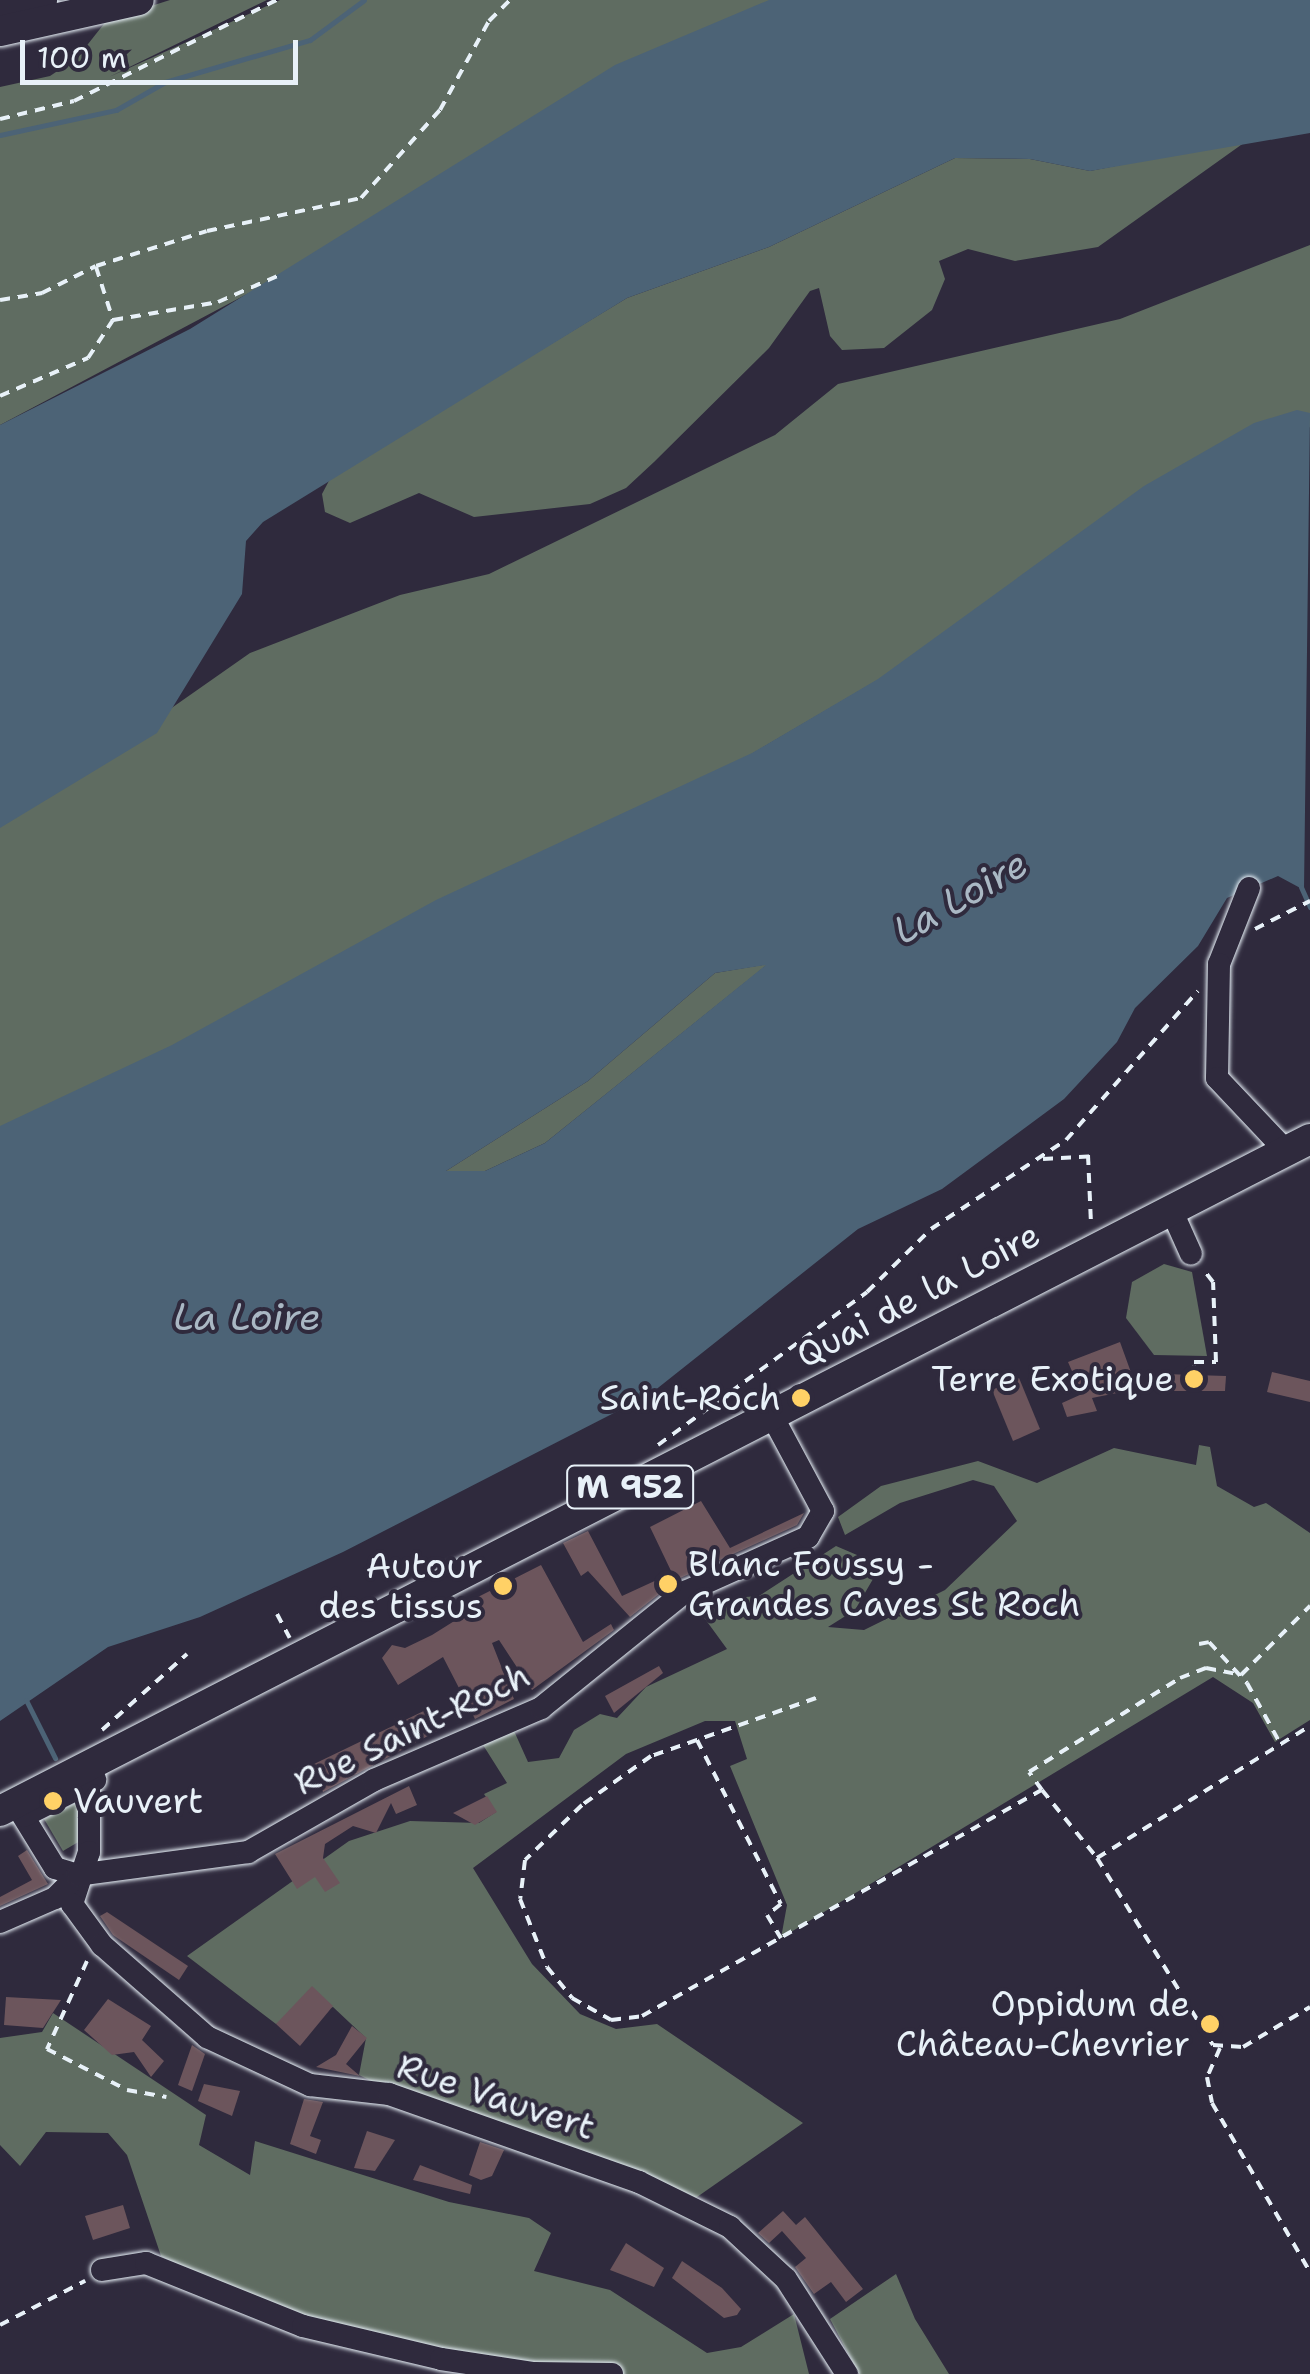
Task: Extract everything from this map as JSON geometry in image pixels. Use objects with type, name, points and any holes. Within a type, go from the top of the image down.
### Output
[{"type":"main road","points":[[0,9],[42,0]]},
{"type":"main road","points":[[0,30],[139,0]]},
{"type":"main road","name":"Quai de la Loire","points":[[13,1810],[1170,1207],[1298,1145]]},
{"type":"street","points":[[1249,888],[1219,964],[1218,1078],[1298,1145]]},
{"type":"street","points":[[1170,1207],[1191,1254]]},
{"type":"street","name":"Rue Saint-Roch","points":[[0,1922],[55,1898],[78,1876],[248,1852],[374,1780],[541,1708],[685,1592],[808,1538],[823,1511],[771,1414]]},
{"type":"street","points":[[13,1810],[55,1868],[78,1876],[89,1852],[94,1768]]},
{"type":"street","name":"Rue Vauvert","points":[[78,1876],[72,1904],[96,1938],[221,2046],[310,2085],[389,2094],[586,2163],[730,2227],[786,2279],[847,2374]]},
{"type":"street","points":[[102,2270],[146,2262],[303,2326],[441,2358],[534,2373],[612,2374]]},
{"type":"path","points":[[0,119],[74,101],[276,0]]},
{"type":"path","points":[[0,300],[42,293],[96,266],[311,203],[361,198],[440,110],[489,22],[510,0]]},
{"type":"path","points":[[96,266],[113,320]]},
{"type":"path","points":[[0,396],[88,358],[113,320],[218,302],[282,274]]},
{"type":"path","points":[[1292,910],[1310,901]]},
{"type":"path","points":[[655,1447],[867,1292],[931,1229],[1039,1160],[1096,1113],[1219,964]]},
{"type":"path","points":[[1086,1216],[1088,1155]]},
{"type":"path","points":[[1039,1160],[1097,1156]]},
{"type":"path","points":[[1191,1254],[1213,1282],[1216,1362],[1194,1362],[1194,1375]]},
{"type":"path","points":[[1240,1675],[1310,1606]]},
{"type":"path","points":[[278,1614],[292,1642]]},
{"type":"path","points":[[1199,1644],[1209,1642],[1240,1675],[1280,1744]]},
{"type":"path","points":[[94,1768],[96,1736],[187,1654]]},
{"type":"path","points":[[1220,2048],[1203,2035],[1097,1858],[1029,1772],[1180,1678],[1206,1668],[1240,1675]]},
{"type":"path","points":[[816,1698],[651,1756],[601,1789],[525,1860],[520,1899],[536,1941],[572,1998],[593,2013],[628,2020],[1042,1790]]},
{"type":"path","points":[[1097,1858],[1310,1726]]},
{"type":"path","points":[[697,1740],[780,1904],[767,1915],[781,1938]]},
{"type":"path","points":[[96,1938],[48,2049],[83,2073],[166,2097]]},
{"type":"path","points":[[1310,2008],[1274,2034],[1220,2048],[1206,2077],[1212,2102],[1310,2272]]},
{"type":"path","points":[[0,2325],[102,2270]]},
{"type":"green space","points":[[170,0],[267,0],[109,77],[280,0],[1310,0],[266,284],[0,425],[0,87],[50,76],[77,58],[107,20]]},
{"type":"green space","points":[[1248,140],[1098,247],[1015,261],[968,249],[939,261],[945,279],[932,310],[884,348],[842,350],[830,336],[819,288],[810,291],[769,348],[654,462],[626,488],[590,504],[474,517],[419,493],[350,523],[325,512],[322,494],[331,477],[627,298],[769,247],[955,158],[1030,159],[1090,171]]},
{"type":"green space","points":[[1310,245],[1310,427],[0,1194],[0,816],[56,789],[250,653],[400,595],[489,574],[775,435],[838,384],[1120,319]]},
{"type":"green space","points":[[768,964],[545,1143],[485,1171],[446,1171],[588,1081],[715,973]]},
{"type":"green space","points":[[1164,1264],[1192,1272],[1207,1356],[1154,1355],[1126,1318],[1132,1282]]},
{"type":"green space","points":[[1199,1445],[1210,1447],[1217,1486],[1254,1507],[1266,1503],[1310,1533],[1310,1720],[1275,1742],[1253,1703],[1213,1677],[781,1938],[787,1905],[730,1766],[747,1759],[735,1721],[705,1721],[626,1754],[473,1868],[532,1964],[580,2014],[616,2029],[657,2024],[803,2123],[687,2204],[377,2084],[359,2075],[366,2038],[333,2007],[276,2024],[187,1956],[349,1841],[410,1821],[479,1823],[496,1812],[484,1794],[507,1783],[478,1737],[510,1722],[528,1762],[559,1758],[574,1730],[600,1714],[617,1718],[646,1687],[727,1649],[692,1601],[759,1596],[836,1546],[864,1558],[873,1579],[855,1610],[828,1627],[864,1630],[945,1590],[1017,1521],[994,1486],[973,1480],[900,1503],[845,1535],[838,1517],[881,1486],[978,1461],[1037,1483],[1114,1448],[1196,1465]]},
{"type":"green space","points":[[79,1801],[80,1841],[63,1851],[44,1819]]},
{"type":"green space","points":[[53,2013],[206,2115],[199,2145],[250,2175],[255,2141],[449,2202],[529,2218],[551,2233],[534,2271],[610,2290],[707,2353],[741,2347],[794,2314],[809,2374],[533,2374],[263,2311],[161,2256],[127,2155],[108,2133],[46,2132],[20,2166],[0,2145],[0,2038],[42,2032]]},
{"type":"green space","points":[[896,2274],[915,2319],[949,2374],[859,2374],[830,2319]]},
{"type":"water","points":[[769,0],[1310,0],[1310,133],[1090,171],[1030,159],[955,158],[769,247],[627,298],[263,522],[246,541],[242,594],[157,733],[0,828],[0,425],[190,329],[615,65]]},
{"type":"water","name":"La Loire","points":[[1297,410],[1310,413],[1304,890],[1278,876],[1227,898],[1198,946],[1135,1008],[1117,1042],[1064,1099],[942,1189],[858,1229],[649,1395],[343,1552],[200,1617],[108,1647],[0,1721],[0,1126],[172,1045],[436,900],[752,753],[878,679],[1144,486],[1254,423]],"holes":[[[766,965],[545,1143],[485,1171],[446,1171],[588,1081],[715,973]]]},
{"type":"building","points":[[1120,1342],[1137,1389],[1092,1398],[1097,1411],[1067,1417],[1062,1403],[1082,1394],[1068,1362]]},
{"type":"building","points":[[1272,1372],[1310,1381],[1310,1402],[1267,1392]]},
{"type":"building","points":[[1164,1374],[1226,1376],[1225,1391],[1165,1391]]},
{"type":"building","points":[[1019,1378],[1040,1429],[1013,1441],[992,1390]]},
{"type":"building","points":[[701,1501],[730,1548],[804,1513],[797,1525],[678,1579],[630,1617],[588,1571],[581,1576],[563,1543],[588,1531],[622,1596],[672,1573],[650,1527]]},
{"type":"building","points":[[541,1565],[583,1642],[611,1624],[614,1630],[532,1690],[499,1640],[492,1643],[514,1699],[475,1719],[443,1657],[398,1685],[382,1658],[392,1645],[405,1648],[432,1635],[475,1608],[472,1600]]},
{"type":"building","points":[[659,1666],[663,1673],[614,1713],[605,1696]]},
{"type":"building","points":[[432,1707],[441,1729],[323,1792],[314,1764]]},
{"type":"building","points":[[409,1786],[417,1805],[396,1814],[391,1803],[376,1833],[353,1826],[325,1844],[323,1858],[340,1883],[325,1892],[315,1877],[297,1889],[275,1854]]},
{"type":"building","points":[[487,1796],[497,1812],[475,1825],[453,1813]]},
{"type":"building","points":[[27,1850],[48,1884],[0,1906],[0,1897],[32,1880],[18,1856]]},
{"type":"building","points":[[107,1912],[188,1966],[179,1980],[113,1935],[100,1916]]},
{"type":"building","points":[[312,1986],[333,2006],[300,2046],[276,2024]]},
{"type":"building","points":[[6,1997],[61,2000],[43,2028],[4,2025]]},
{"type":"building","points":[[108,1999],[151,2026],[142,2040],[164,2061],[151,2077],[134,2052],[112,2055],[84,2030]]},
{"type":"building","points":[[352,2026],[367,2038],[346,2064],[360,2076],[316,2067],[336,2055]]},
{"type":"building","points":[[192,2045],[205,2054],[192,2091],[178,2085]]},
{"type":"building","points":[[204,2084],[240,2091],[232,2116],[198,2101]]},
{"type":"building","points":[[304,2099],[323,2102],[310,2136],[321,2140],[316,2154],[290,2144]]},
{"type":"building","points":[[367,2131],[395,2140],[375,2171],[354,2168]]},
{"type":"building","points":[[480,2142],[504,2150],[492,2176],[481,2180],[469,2175]]},
{"type":"building","points":[[420,2165],[472,2185],[470,2194],[413,2180]]},
{"type":"building","points":[[123,2205],[130,2228],[93,2240],[85,2216]]},
{"type":"building","points":[[783,2211],[796,2225],[805,2217],[863,2289],[846,2302],[831,2282],[814,2294],[795,2267],[806,2258],[782,2231],[769,2243],[758,2233]]},
{"type":"building","points":[[626,2243],[664,2268],[654,2287],[610,2270]]},
{"type":"building","points":[[682,2261],[722,2288],[741,2309],[737,2315],[724,2318],[672,2278]]},
{"type":"waterway","points":[[0,135],[116,110],[165,82],[310,40],[364,0]]},
{"type":"waterway","points":[[1301,887],[1310,907]]},
{"type":"waterway","points":[[26,1700],[55,1758]]},
{"type":"place","name":"Terre Exotique","points":[[1194,1379]]},
{"type":"place","name":"Saint-Roch","points":[[801,1398]]},
{"type":"place","name":"Blanc Foussy - Grandes Caves St Roch","points":[[668,1584]]},
{"type":"place","name":"Autour des tissus","points":[[503,1586]]},
{"type":"place","name":"Vauvert","points":[[53,1801]]},
{"type":"place","name":"Oppidum de Château-Chevrier","points":[[1210,2024]]}]
